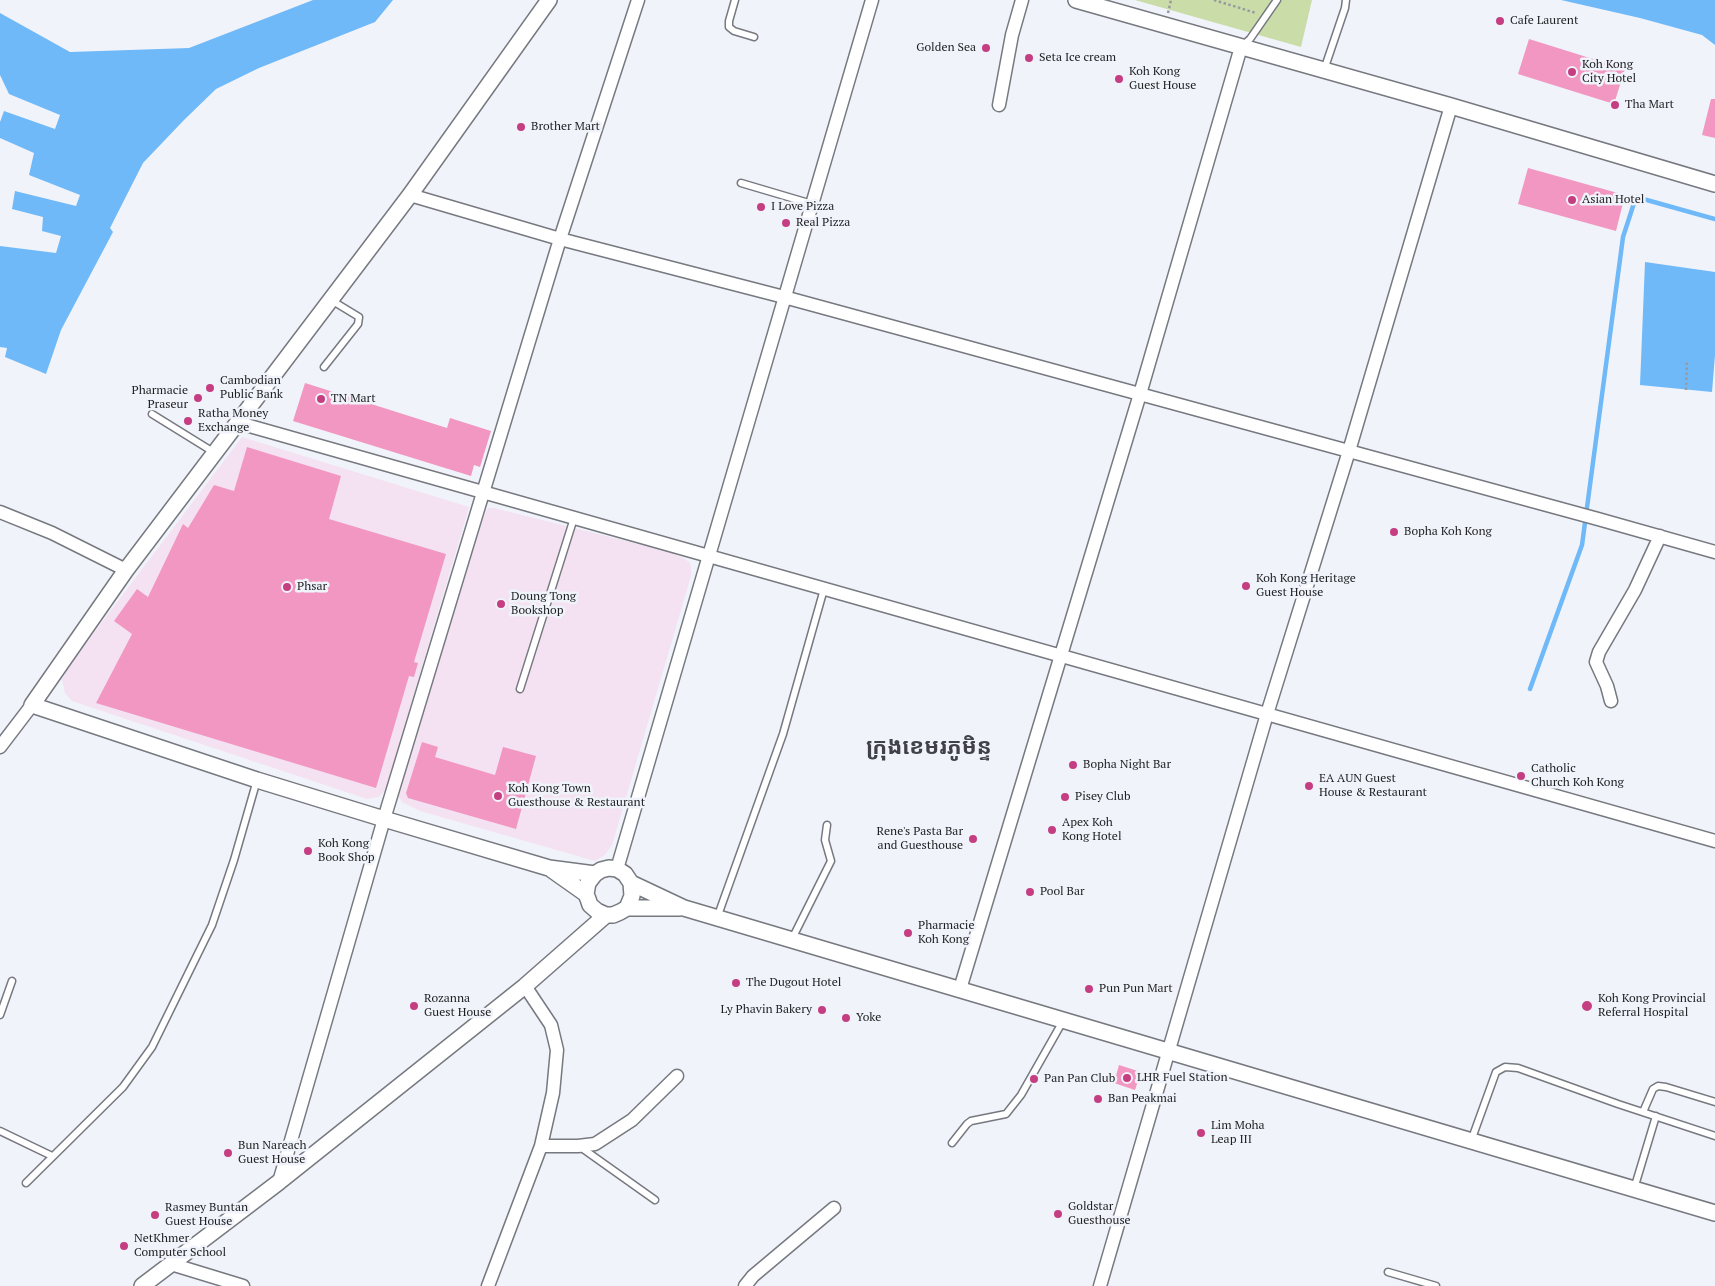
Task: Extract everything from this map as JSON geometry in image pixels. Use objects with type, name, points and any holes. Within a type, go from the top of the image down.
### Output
[{"type":"street","points":[[0,747],[32,705],[126,570],[410,195],[549,0]]},
{"type":"street","points":[[279,1182],[384,819],[560,239],[638,0]]},
{"type":"street","points":[[617,869],[872,0]]},
{"type":"street","points":[[999,105],[1012,34],[1022,0]]},
{"type":"street","points":[[1076,0],[1450,106],[1715,184]]},
{"type":"street","points":[[960,990],[1140,394],[1241,47]]},
{"type":"street","points":[[1100,1286],[1267,714],[1349,451],[1450,106]]},
{"type":"street","points":[[410,195],[560,239],[784,297],[1715,552]]},
{"type":"street","points":[[239,423],[1715,841]]},
{"type":"street","points":[[0,512],[52,533],[126,570]]},
{"type":"street","points":[[1611,701],[1607,686],[1596,662],[1599,652],[1635,590],[1660,536]]},
{"type":"street","points":[[32,705],[257,780],[384,819],[549,868],[594,874]]},
{"type":"street","points":[[549,868],[588,899],[597,911],[606,914],[613,915],[626,908],[632,896],[631,883],[625,874],[617,869],[609,868],[594,874],[588,883],[588,899],[583,936]]},
{"type":"street","points":[[631,883],[684,908],[1715,1213]]},
{"type":"street","points":[[626,908],[684,908]]},
{"type":"street","points":[[142,1286],[279,1182],[525,986],[606,914]]},
{"type":"street","points":[[488,1286],[541,1146],[553,1093],[557,1050],[551,1024],[525,986]]},
{"type":"street","points":[[541,1146],[595,1144],[632,1120],[677,1076]]},
{"type":"street","points":[[745,1286],[753,1276],[834,1208]]},
{"type":"street","points":[[171,1264],[243,1286]]},
{"type":"lane","points":[[735,0],[729,27],[734,31],[754,37]]},
{"type":"lane","points":[[1241,47],[1250,39],[1277,0]]},
{"type":"lane","points":[[1324,70],[1346,0]]},
{"type":"lane","points":[[741,183],[812,204]]},
{"type":"lane","points":[[324,367],[358,324],[359,317],[331,300]]},
{"type":"lane","points":[[152,414],[216,453]]},
{"type":"lane","points":[[520,689],[574,518]]},
{"type":"lane","points":[[717,918],[783,734],[824,589]]},
{"type":"lane","points":[[26,1182],[123,1086],[152,1047],[212,924],[234,860],[257,780]]},
{"type":"lane","points":[[792,940],[830,862],[825,840],[827,825]]},
{"type":"lane","points":[[1,1010],[12,981]]},
{"type":"lane","points":[[952,1143],[971,1121],[1006,1114],[1021,1095],[1063,1020]]},
{"type":"lane","points":[[1471,1141],[1496,1072],[1504,1067],[1518,1068],[1715,1136]]},
{"type":"lane","points":[[1643,1112],[1653,1089],[1658,1086],[1715,1102]]},
{"type":"lane","points":[[1634,1189],[1656,1116]]},
{"type":"lane","points":[[0,1131],[52,1156]]},
{"type":"lane","points":[[578,1146],[655,1200]]},
{"type":"lane","points":[[1388,1272],[1436,1286]]},
{"type":"path","points":[[1168,14],[1171,0]]},
{"type":"path","points":[[1214,0],[1266,16]]},
{"type":"path","points":[[1686,390],[1687,361]]},
{"type":"shaded area","name":"Phsar","points":[[242,437],[469,507],[386,789],[379,797],[367,799],[72,701],[65,693],[62,680],[68,667]]},
{"type":"shaded area","points":[[489,508],[670,552],[690,563],[691,576],[612,845],[605,855],[595,861],[420,811],[402,802],[397,794],[482,522]]},
{"type":"green space","points":[[1135,0],[1312,0],[1301,47]]},
{"type":"water","points":[[313,0],[393,0],[375,22],[259,68],[216,89],[143,163],[110,228],[113,232],[61,330],[46,374],[5,357],[7,348],[0,347],[0,246],[56,253],[61,236],[42,231],[43,217],[12,209],[15,191],[76,206],[80,195],[29,175],[34,153],[0,138],[0,122],[4,111],[55,129],[60,115],[9,94],[0,75],[0,13],[70,52],[189,48]]},
{"type":"water","points":[[1561,0],[1715,0],[1715,45],[1702,35],[1640,18]]},
{"type":"water","points":[[1645,262],[1715,272],[1715,355],[1712,392],[1640,385]]},
{"type":"building","name":"Koh Kong City Hotel","points":[[1529,39],[1625,69],[1614,104],[1518,74]]},
{"type":"building","points":[[1711,99],[1715,99],[1715,138],[1702,135]]},
{"type":"building","name":"Asian Hotel","points":[[1528,168],[1625,195],[1616,231],[1518,204]]},
{"type":"building","points":[[305,383],[447,428],[450,418],[491,431],[480,467],[474,465],[471,476],[293,421]]},
{"type":"building","name":"Phsar","points":[[247,447],[341,476],[329,519],[446,554],[414,662],[418,663],[414,677],[409,676],[376,788],[96,703],[132,634],[114,621],[137,589],[148,597],[183,524],[188,528],[214,485],[234,491]]},
{"type":"building","points":[[422,742],[438,747],[435,757],[495,775],[503,747],[536,756],[516,829],[408,798],[406,793]]},
{"type":"building","name":"LHR Fuel Station","points":[[1119,1065],[1141,1072],[1135,1090],[1114,1083]]},
{"type":"waterway","points":[[1530,689],[1582,545],[1623,237],[1636,197],[1715,219]]},
{"type":"place","name":"Cafe Laurent","points":[[1500,21]]},
{"type":"place","name":"Golden Sea","points":[[986,48]]},
{"type":"place","name":"Seta Ice cream","points":[[1029,58]]},
{"type":"place","name":"Koh Kong City Hotel","points":[[1572,72]]},
{"type":"place","name":"Koh Kong Guest House","points":[[1119,79]]},
{"type":"place","name":"Tha Mart","points":[[1615,105]]},
{"type":"place","name":"Brother Mart","points":[[521,127]]},
{"type":"place","name":"Asian Hotel","points":[[1572,200]]},
{"type":"place","name":"I Love Pizza","points":[[761,207]]},
{"type":"place","name":"Real Pizza","points":[[786,223]]},
{"type":"place","name":"Cambodian Public Bank","points":[[210,388]]},
{"type":"place","name":"Pharmacie Praseur","points":[[198,398]]},
{"type":"place","name":"TN Mart","points":[[321,399]]},
{"type":"place","name":"Ratha Money Exchange","points":[[188,421]]},
{"type":"place","name":"Bopha Koh Kong","points":[[1394,532]]},
{"type":"place","name":"Koh Kong Heritage Guest House","points":[[1246,586]]},
{"type":"place","name":"Phsar","points":[[287,587]]},
{"type":"place","name":"Doung Tong Bookshop","points":[[501,604]]},
{"type":"place","name":"Bopha Night Bar","points":[[1073,765]]},
{"type":"place","name":"Catholic Church Koh Kong","points":[[1521,776]]},
{"type":"place","name":"EA AUN Guest House & Restaurant","points":[[1309,786]]},
{"type":"place","name":"Koh Kong Town Guesthouse & Restaurant","points":[[498,796]]},
{"type":"place","name":"Pisey Club","points":[[1065,797]]},
{"type":"place","name":"Apex Koh Kong Hotel","points":[[1052,830]]},
{"type":"place","name":"Rene's Pasta Bar and Guesthouse","points":[[973,839]]},
{"type":"place","name":"Koh Kong Book Shop","points":[[308,851]]},
{"type":"place","name":"Pool Bar","points":[[1030,892]]},
{"type":"place","name":"Pharmacie Koh Kong","points":[[908,933]]},
{"type":"place","name":"The Dugout Hotel","points":[[736,983]]},
{"type":"place","name":"Pun Pun Mart","points":[[1089,989]]},
{"type":"place","name":"Rozanna Guest House","points":[[414,1006]]},
{"type":"place","name":"Koh Kong Provincial Referral Hospital","points":[[1587,1006]]},
{"type":"place","name":"Ly Phavin Bakery","points":[[822,1010]]},
{"type":"place","name":"Yoke","points":[[846,1018]]},
{"type":"place","name":"LHR Fuel Station","points":[[1127,1078]]},
{"type":"place","name":"Pan Pan Club","points":[[1034,1079]]},
{"type":"place","name":"Ban Peakmai","points":[[1098,1099]]},
{"type":"place","name":"Lim Moha Leap III","points":[[1201,1133]]},
{"type":"place","name":"Bun Nareach Guest House","points":[[228,1153]]},
{"type":"place","name":"Goldstar Guesthouse","points":[[1058,1214]]},
{"type":"place","name":"Rasmey Buntan Guest House","points":[[155,1215]]},
{"type":"place","name":"NetKhmer Computer School","points":[[124,1246]]},
{"type":"district","name":"ក្រុងខេមរភូមិន្ទ","points":[[929,748]]}]
